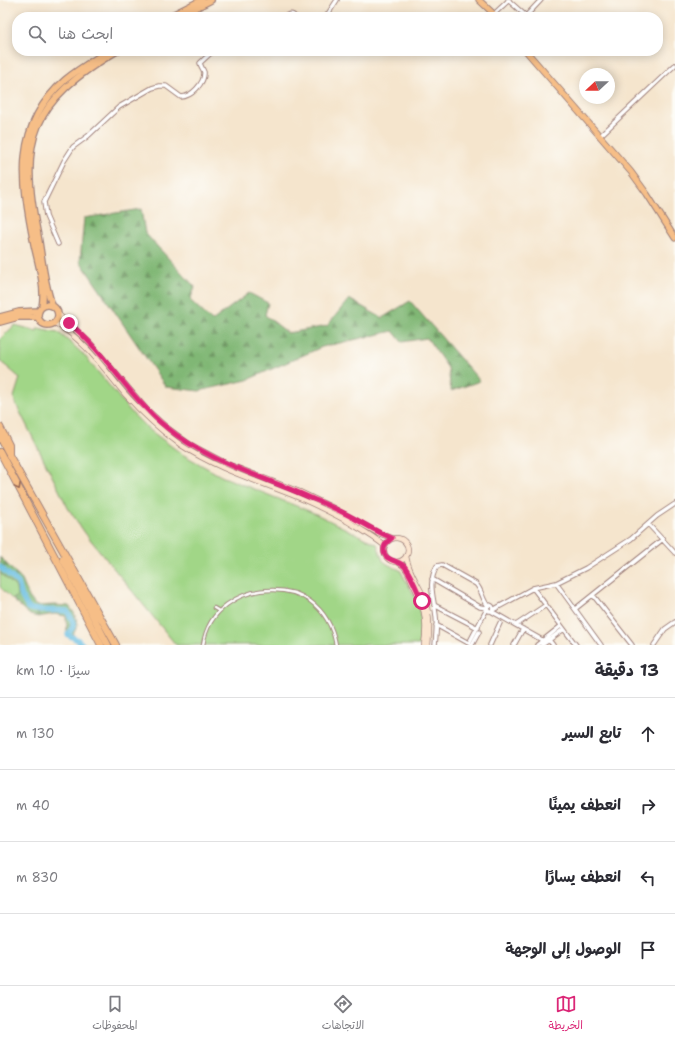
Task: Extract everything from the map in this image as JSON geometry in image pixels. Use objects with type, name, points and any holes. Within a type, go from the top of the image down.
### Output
[{"type":"highway","points":[[178,12],[202,0]]},
{"type":"highway","points":[[188,12],[211,0]]},
{"type":"highway","points":[[101,56],[71,76],[58,87],[39,112],[28,139],[24,166],[24,185],[41,281],[43,300],[38,317],[41,322],[45,324],[51,325],[55,323],[59,315],[57,309],[52,305],[45,278],[29,187],[29,161],[33,141],[37,126],[44,112],[58,94],[69,83],[108,56]]},
{"type":"highway","points":[[0,318],[18,312],[40,309],[45,305],[52,305]]},
{"type":"highway","points":[[0,318],[38,317]]},
{"type":"highway","points":[[0,427],[9,445],[9,455],[116,645]]},
{"type":"highway","points":[[0,437],[108,645]]},
{"type":"highway","points":[[1,455],[101,645]]},
{"type":"highway","points":[[78,601],[96,645]]},
{"type":"main road","points":[[479,0],[492,12]]},
{"type":"main road","points":[[530,56],[639,183],[675,238]]},
{"type":"main road","points":[[59,315],[90,343],[146,408],[166,427],[189,444],[226,464],[347,514],[378,533],[392,538],[399,538],[406,542],[408,549],[403,560],[398,562]]},
{"type":"main road","points":[[55,323],[66,329],[82,344],[148,418],[183,446],[231,472],[294,496],[325,510],[375,537],[385,546]]},
{"type":"main road","points":[[392,538],[385,546],[385,553],[387,557],[398,562],[406,569],[423,606],[426,626],[424,645]]},
{"type":"main road","points":[[406,556],[409,567],[423,595],[427,607],[430,629],[428,645]]},
{"type":"street","points":[[329,12],[337,0]]},
{"type":"street","points":[[498,12],[509,0],[522,12]]},
{"type":"street","points":[[530,12],[541,0]]},
{"type":"street","points":[[58,244],[46,216],[44,202],[48,191],[70,151],[119,107],[152,88],[162,86],[169,88],[181,97],[189,95],[198,87],[202,80],[204,73],[200,63],[208,56]]},
{"type":"street","points":[[600,136],[675,65]]},
{"type":"street","points":[[432,579],[480,607],[490,609],[500,606],[533,588],[556,583],[586,568],[630,539],[657,516],[675,504]]},
{"type":"street","points":[[648,524],[675,554]]},
{"type":"street","points":[[575,610],[663,540]]},
{"type":"street","points":[[435,645],[436,625],[431,590],[432,579],[437,566],[440,565],[478,585],[485,602],[490,609],[516,626],[542,640]]},
{"type":"street","points":[[556,583],[601,645]]},
{"type":"street","points":[[533,588],[576,645]]},
{"type":"street","points":[[203,645],[208,628],[219,612],[234,599],[252,592],[268,590],[291,592],[306,598],[318,608],[331,627],[336,645]]},
{"type":"street","points":[[593,595],[632,645]]},
{"type":"street","points":[[434,605],[478,628]]},
{"type":"street","points":[[516,626],[546,605]]},
{"type":"street","points":[[214,608],[219,612]]},
{"type":"street","points":[[471,645],[478,628],[490,609]]},
{"type":"street","points":[[471,645],[490,609]]},
{"type":"street","points":[[654,645],[665,629],[675,622]]},
{"type":"street","points":[[490,645],[500,623]]},
{"type":"street","points":[[436,625],[471,645]]},
{"type":"street","points":[[539,645],[549,640],[562,627]]},
{"type":"street","points":[[539,645],[542,640],[562,627]]},
{"type":"street","points":[[514,645],[523,629]]},
{"type":"street","points":[[549,640],[553,645]]},
{"type":"green space","points":[[141,209],[145,233],[195,287],[190,300],[212,321],[249,293],[268,303],[265,315],[288,333],[327,326],[349,299],[382,318],[410,301],[480,381],[451,391],[448,368],[427,338],[402,342],[393,331],[322,347],[247,380],[199,391],[166,387],[80,261],[84,218]]},
{"type":"green space","points":[[15,325],[37,331],[38,328],[58,332],[84,355],[132,413],[147,428],[182,454],[221,476],[314,513],[377,544],[383,561],[400,570],[419,606],[421,621],[419,645],[176,645],[85,533],[68,508],[15,402],[14,397],[20,378],[0,361],[0,339]]},
{"type":"green space","points":[[0,557],[22,580],[29,597],[36,606],[69,606],[74,613],[78,624],[73,635],[67,633],[66,616],[54,614],[38,617],[30,615],[13,600],[17,595],[16,587],[0,573]]},
{"type":"green space","points":[[0,573],[16,587],[17,595],[13,600],[0,587]]},
{"type":"waterway","points":[[0,567],[18,583],[22,597],[28,608],[37,610],[67,611],[73,621],[73,627],[68,635],[78,640],[83,645]]},
{"type":"route","points":[[69,323],[105,360],[139,402],[173,433],[189,444],[226,464],[300,492],[347,514],[378,533],[392,538],[385,545],[384,550],[386,555],[389,559],[403,565],[422,601]]}]
